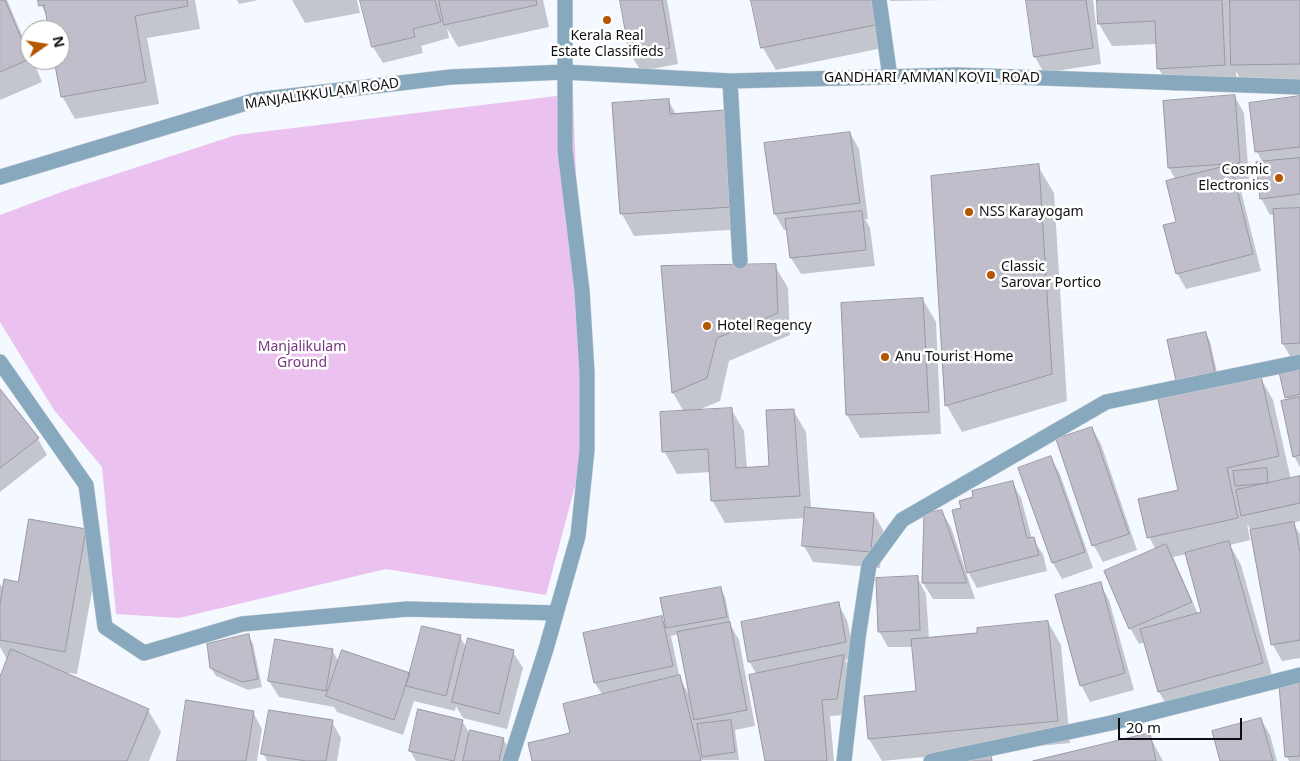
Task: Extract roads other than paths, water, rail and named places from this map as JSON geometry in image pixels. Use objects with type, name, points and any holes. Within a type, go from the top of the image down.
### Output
[{"type":"street","points":[[510,761],[578,536],[587,450],[586,346],[582,291],[566,150],[565,0]]},
{"type":"street","points":[[880,0],[890,77]]},
{"type":"street","name":"GANDHARI AMMAN KOVIL ROAD","points":[[564,72],[730,81],[957,75],[1300,87]]},
{"type":"street","name":"MANJALIKKULAM ROAD","points":[[0,177],[256,100],[451,77],[564,72]]},
{"type":"street","points":[[730,81],[740,262]]},
{"type":"street","points":[[0,362],[86,484],[105,627],[144,653],[242,624],[407,609],[556,613]]},
{"type":"street","points":[[844,761],[858,638],[870,565],[902,520],[1106,402],[1300,362]]},
{"type":"street","points":[[931,761],[1111,723],[1300,675]]},
{"type":"place","name":"Kerala Real Estate Classifieds","points":[[607,20]]},
{"type":"place","name":"Cosmic Electronics","points":[[1279,178]]},
{"type":"place","name":"NSS Karayogam","points":[[969,212]]},
{"type":"place","name":"Classic Sarovar Portico","points":[[991,275]]},
{"type":"place","name":"Hotel Regency","points":[[707,326]]},
{"type":"place","name":"Anu Tourist Home","points":[[885,357]]},
{"type":"park label","name":"Manjalikulam Ground","points":[[302,356]]}]
